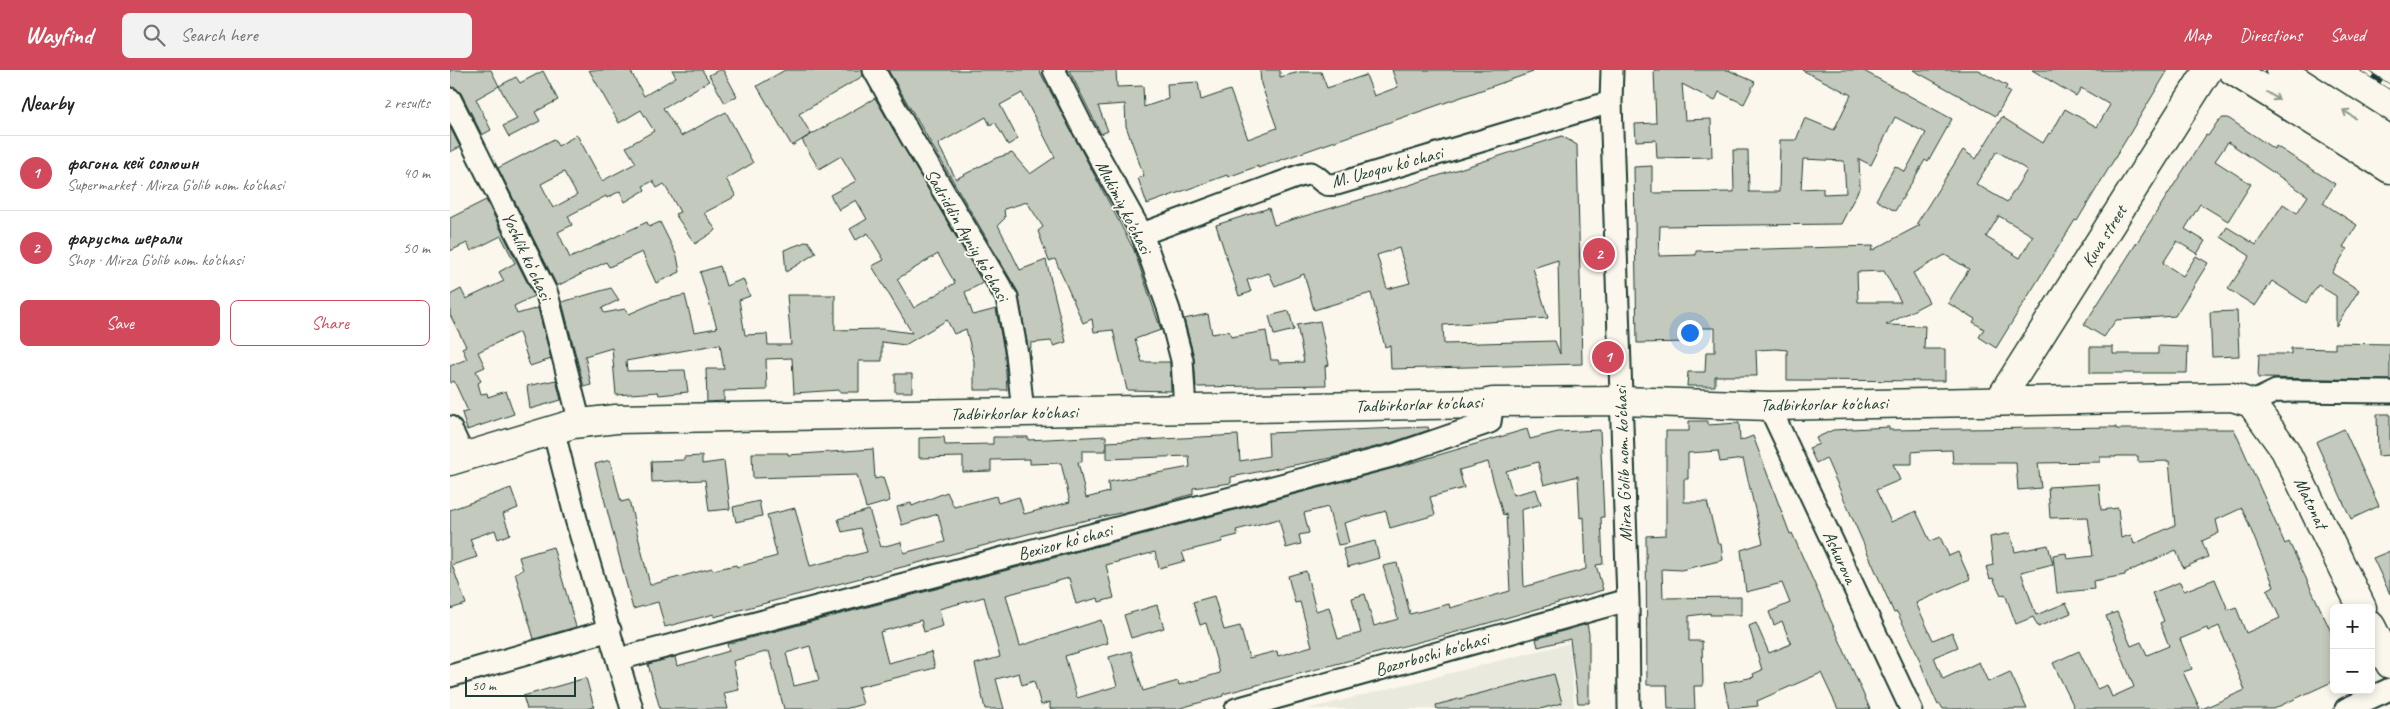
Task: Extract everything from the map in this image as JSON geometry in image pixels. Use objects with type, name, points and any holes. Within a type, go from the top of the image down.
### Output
[{"type":"main road","name":"Kuva street","points":[[1999,401],[2208,70]]},
{"type":"main road","points":[[2232,70],[2390,169]]},
{"type":"main road","points":[[2280,70],[2390,140]]},
{"type":"main road","name":"Tadbirkorlar ko'chasi","points":[[457,459],[553,429],[580,423],[616,419],[1186,410],[1484,404],[1493,402],[1621,401],[1769,406],[2212,396],[2232,397],[2251,403]]},
{"type":"main road","name":"Matonat","points":[[2251,403],[2285,450],[2360,604]]},
{"type":"main road","points":[[2375,634],[2390,664]]},
{"type":"street","name":"Sadriddin Ayniy koʻchasi","points":[[874,70],[910,135],[1007,298],[1017,354],[1023,413]]},
{"type":"street","name":"Mukimiy ko'chasi","points":[[1054,70],[1083,128],[1142,234],[1169,310],[1182,360],[1186,410]]},
{"type":"street","name":"Mirza G‘olib nom. ko‘chasi","points":[[1612,70],[1611,102],[1628,600],[1629,709]]},
{"type":"street","name":"Yoshlik koʻchasi","points":[[450,99],[547,294],[580,423]]},
{"type":"street","name":"M. Uzoqov koʻchasi","points":[[1142,234],[1299,176],[1311,173],[1328,186],[1337,184],[1611,102]]},
{"type":"street","points":[[2251,403],[2276,390],[2390,392]]},
{"type":"street","name":"Bexizor koʻchasi","points":[[619,659],[1391,456],[1490,422],[1493,402]]},
{"type":"street","name":"Ashurova","points":[[1769,406],[1911,709]]},
{"type":"street","points":[[450,427],[457,459]]},
{"type":"street","points":[[553,429],[576,519],[619,659],[632,709]]},
{"type":"street","name":"Bozorboshi ko'chasi","points":[[1236,709],[1628,600]]},
{"type":"street","points":[[450,676],[610,630]]},
{"type":"street","points":[[2346,709],[2390,689]]},
{"type":"shaded area","points":[[1570,643],[1574,709],[1308,709]]},
{"type":"building","points":[[450,70],[491,70],[499,86],[476,99],[491,130],[482,135],[461,93],[456,88],[450,87]]},
{"type":"building","points":[[589,70],[630,70],[644,96],[676,77],[672,70],[702,70],[709,81],[663,108],[681,136],[726,112],[753,163],[726,179],[736,196],[704,213],[716,230],[695,244],[675,214],[680,212],[664,184],[657,188],[653,181],[643,186],[645,190],[625,202],[620,191],[607,198],[606,196],[568,216],[572,225],[558,232],[570,258],[647,222],[649,227],[660,222],[677,256],[680,272],[656,283],[642,252],[609,267],[606,262],[557,286],[498,168],[554,139],[558,146],[577,135],[602,181],[636,163],[626,147],[654,131],[641,110],[619,123]],"holes":[[[564,172],[577,195],[553,208],[541,184]]]},
{"type":"building","points":[[723,70],[737,96],[725,103],[709,75]]},
{"type":"building","points":[[785,70],[862,70],[863,76],[799,114],[811,134],[792,146],[757,86]]},
{"type":"building","points":[[888,70],[1039,70],[1134,250],[1161,330],[1135,339],[1142,362],[1170,362],[1171,391],[1127,390],[1113,330],[1094,332],[1092,319],[1083,323],[1055,259],[1049,261],[1038,231],[1043,227],[1027,202],[1004,209],[1005,218],[998,225],[1020,270],[1046,260],[1066,342],[1054,346],[1051,341],[1031,343],[1030,359],[1018,292]],"holes":[[[1022,93],[1055,157],[1030,174],[1012,153],[996,158],[956,179],[938,144],[986,117],[990,125],[995,122],[1008,145],[1018,139],[1000,105]]]},
{"type":"building","points":[[1069,70],[1116,70],[1117,87],[1143,86],[1144,107],[1168,99],[1167,84],[1198,82],[1201,100],[1230,90],[1248,139],[1277,128],[1261,84],[1260,70],[1280,70],[1280,77],[1300,72],[1321,72],[1327,88],[1366,75],[1374,96],[1398,87],[1392,70],[1533,70],[1533,72],[1258,168],[1258,166],[1228,177],[1227,175],[1147,204],[1138,178],[1144,176],[1126,126],[1125,104],[1098,106],[1108,131],[1101,134]]},
{"type":"building","points":[[1654,70],[1728,70],[1755,82],[1744,104],[1719,92],[1715,101],[1682,84],[1685,120],[1711,119],[1712,157],[1657,158],[1656,140],[1636,141],[1635,124],[1656,123]]},
{"type":"building","points":[[1802,70],[1862,70],[1952,119],[1928,162],[1925,160],[1895,211],[1876,200],[1895,166],[1905,172],[1926,133],[1895,117],[1871,165],[1859,159],[1860,187],[1841,224],[1660,226],[1659,256],[1696,255],[1696,251],[1874,246],[1871,251],[1920,225],[1917,223],[1963,150],[1976,159],[2002,117],[2043,143],[2049,133],[2051,134],[2065,109],[2097,127],[2110,105],[2081,88],[2076,96],[2032,70],[2168,70],[2077,221],[2075,220],[1996,348],[1979,337],[1984,329],[1973,322],[1975,319],[1948,303],[1969,269],[1945,255],[1913,273],[1929,302],[1886,325],[1925,326],[1924,349],[1945,349],[1945,381],[1787,380],[1787,350],[1776,349],[1756,350],[1757,376],[1715,376],[1715,386],[1687,386],[1688,372],[1705,372],[1706,352],[1715,352],[1715,328],[1691,328],[1691,342],[1637,343],[1634,167],[1652,166],[1652,193],[1734,192],[1733,150],[1748,150],[1749,192],[1779,192],[1780,140],[1796,140],[1805,118],[1834,130],[1851,95]],"holes":[[[1997,151],[2027,170],[2007,202],[1976,184]],[[1803,159],[1844,161],[1846,193],[1823,194],[1823,188],[1801,189]],[[1999,216],[2033,236],[2020,258],[1986,237]],[[1884,271],[1901,302],[1858,302],[1857,272]]]},
{"type":"building","points":[[1913,70],[1978,70],[2007,86],[2005,90],[2010,92],[1996,116]]},
{"type":"building","points":[[543,71],[558,100],[535,112],[540,121],[509,137],[503,126],[517,119],[499,86],[516,77],[520,83]]},
{"type":"building","points":[[875,98],[983,283],[965,292],[973,315],[996,309],[1005,356],[1007,390],[974,390],[974,361],[966,329],[954,334],[947,320],[905,345],[882,342],[882,361],[859,361],[859,392],[839,392],[839,390],[794,393],[792,358],[766,359],[767,390],[724,391],[724,401],[707,402],[706,369],[724,369],[720,344],[626,361],[627,371],[685,370],[688,392],[659,395],[658,392],[616,395],[612,348],[585,356],[591,385],[584,387],[562,302],[611,288],[619,300],[602,308],[604,313],[625,309],[629,314],[659,301],[685,295],[694,332],[717,328],[700,272],[720,266],[726,286],[743,279],[750,296],[739,300],[745,335],[767,334],[768,345],[791,345],[787,295],[835,295],[835,330],[882,329],[912,333],[872,266],[884,260],[868,233],[856,240],[850,229],[867,219],[856,200],[839,210],[830,195],[856,181],[841,156],[819,169],[802,140]],"holes":[[[938,254],[955,283],[914,308],[897,279]]]},
{"type":"building","points":[[2228,118],[2274,149],[2276,146],[2335,184],[2323,203],[2357,225],[2343,247],[2347,249],[2332,273],[2359,290],[2336,326],[2336,296],[2318,285],[2306,303],[2272,281],[2255,306],[2228,289],[2250,256],[2221,237],[2227,227],[2256,245],[2283,204],[2297,213],[2308,196],[2228,142],[2215,161],[2251,184],[2228,221],[2200,204],[2185,229],[2205,241],[2197,254],[2177,241],[2163,263],[2183,276],[2196,256],[2208,263],[2175,316],[2116,320],[2104,337],[2084,325],[2206,135],[2208,136],[2218,121]]},
{"type":"building","points":[[450,127],[460,147],[450,152]]},
{"type":"building","points":[[1562,136],[1577,145],[1582,364],[1391,369],[1390,345],[1385,347],[1371,293],[1314,310],[1304,274],[1275,286],[1269,273],[1247,280],[1251,292],[1239,296],[1216,225],[1269,208],[1274,225],[1400,188]],"holes":[[[1399,248],[1410,283],[1387,289],[1377,255]],[[1558,260],[1560,354],[1555,341],[1444,344],[1443,325],[1548,318],[1533,268]]]},
{"type":"building","points":[[486,200],[534,296],[514,306],[517,314],[538,308],[551,359],[530,366],[519,332],[478,352],[485,367],[476,371],[481,381],[478,383],[481,394],[487,393],[488,397],[506,391],[514,414],[467,430],[462,413],[468,411],[454,381],[450,383],[450,366],[467,359],[462,348],[466,346],[450,315],[450,295],[461,289],[466,299],[504,281],[499,272],[515,263],[501,236],[471,251],[467,243],[450,251],[450,218]]},
{"type":"building","points":[[808,241],[816,253],[786,272],[784,250]]},
{"type":"building","points":[[1289,311],[1294,330],[1274,335],[1269,316]]},
{"type":"building","points":[[2237,311],[2239,356],[2212,357],[2210,312]]},
{"type":"building","points":[[1208,314],[1212,334],[1229,331],[1231,337],[1266,331],[1271,360],[1278,360],[1279,363],[1304,362],[1297,325],[1320,321],[1329,365],[1325,366],[1326,385],[1196,387],[1194,357],[1184,319]]},
{"type":"building","points":[[2335,343],[2390,344],[2390,380],[2258,378],[2259,354],[2291,354],[2291,348],[2335,349]]},
{"type":"building","points":[[2158,346],[2188,347],[2187,373],[2090,373],[2090,347],[2113,347],[2113,354],[2158,354]]},
{"type":"building","points":[[895,374],[912,374],[912,392],[895,392]]},
{"type":"building","points":[[556,380],[561,400],[530,409],[527,386]]},
{"type":"building","points":[[2377,414],[2390,414],[2390,455],[2378,456]]},
{"type":"building","points":[[1689,421],[1708,421],[1708,425],[1739,423],[1740,441],[1753,436],[1790,534],[1792,533],[1870,709],[1838,709],[1821,673],[1757,701],[1758,706],[1729,709],[1724,683],[1754,677],[1753,674],[1762,670],[1749,626],[1756,623],[1769,653],[1791,644],[1782,621],[1774,625],[1769,612],[1790,603],[1782,583],[1746,592],[1741,550],[1763,543],[1743,459],[1720,462],[1718,451],[1688,453],[1688,479],[1684,479],[1684,502],[1707,502],[1718,544],[1721,544],[1723,560],[1681,570],[1662,569],[1663,598],[1741,597],[1741,615],[1710,615],[1710,613],[1689,616],[1689,641],[1702,641],[1703,686],[1694,686],[1695,709],[1668,709],[1667,685],[1647,685],[1646,536],[1666,535],[1666,431],[1689,431]]},
{"type":"building","points":[[1428,427],[1429,430],[1387,444],[1336,457],[1231,477],[1231,483],[1193,488],[1193,494],[1144,508],[1054,527],[714,617],[714,614],[665,627],[658,602],[633,609],[595,464],[610,460],[621,502],[629,500],[650,585],[712,568],[713,570],[736,565],[737,567],[777,556],[767,515],[795,508],[810,566],[867,552],[860,528],[842,532],[838,519],[869,510],[881,547],[901,542],[904,553],[945,542],[938,514],[902,525],[897,507],[911,503],[912,506],[947,492],[954,507],[996,496],[998,503],[1019,497],[1024,514],[1070,502],[1061,463],[1030,464],[1030,459],[991,460],[991,471],[963,472],[963,457],[919,458],[919,438],[944,437],[945,445],[993,444],[993,437],[1028,437],[1028,440],[1106,436],[1106,451],[1082,451],[1082,462],[1078,462],[1086,498],[1109,492],[1108,482],[1190,467],[1189,456],[1107,459],[1107,442],[1238,435],[1240,461],[1269,456],[1268,433]]},
{"type":"building","points":[[1889,427],[1889,430],[2116,427],[2116,429],[2234,429],[2285,544],[2289,542],[2330,629],[2330,683],[2273,709],[2202,709],[2245,690],[2219,626],[2208,631],[2207,628],[2180,639],[2192,669],[2183,672],[2200,709],[2075,709],[2053,663],[2079,651],[2097,689],[2107,685],[2112,697],[2134,687],[2106,616],[2117,612],[2131,646],[2141,642],[2147,655],[2169,646],[2160,623],[2164,621],[2152,593],[2180,582],[2184,591],[2215,579],[2228,610],[2236,607],[2246,633],[2280,618],[2267,590],[2274,586],[2242,508],[2216,520],[2219,533],[2202,541],[2208,557],[2183,568],[2176,550],[2125,573],[2125,575],[2093,581],[2094,589],[2057,593],[2053,555],[2066,553],[2067,559],[2093,556],[2088,517],[2050,518],[2048,487],[2099,484],[2101,510],[2118,508],[2121,538],[2131,535],[2134,544],[2175,525],[2169,461],[2138,462],[2138,456],[2116,456],[2100,457],[2100,462],[2038,463],[2041,488],[2018,490],[2016,463],[1953,463],[1952,450],[1912,452],[1912,464],[1893,464],[1900,480],[1876,490],[1891,522],[1916,511],[1930,541],[1940,537],[1949,556],[1958,552],[1970,579],[1916,603],[1933,640],[1952,632],[1958,647],[1934,657],[1943,679],[1979,662],[1988,682],[2010,672],[2027,709],[1943,709],[1940,704],[1938,705],[1914,646],[1897,612],[1894,613],[1826,458],[1816,463],[1809,448],[1819,444],[1816,438],[1833,430]]},
{"type":"building","points":[[1527,429],[1530,439],[1558,432],[1600,430],[1604,517],[1601,517],[1603,564],[1596,565],[1603,590],[1464,630],[1223,694],[1223,696],[1177,709],[1050,709],[1050,702],[1041,705],[1034,681],[1022,685],[1019,673],[996,679],[1004,709],[985,709],[975,664],[1000,657],[984,597],[939,609],[943,626],[924,632],[921,620],[880,632],[888,663],[931,652],[935,668],[858,687],[863,704],[845,709],[784,709],[769,651],[733,661],[739,690],[724,693],[728,709],[660,709],[648,664],[675,657],[677,666],[729,651],[727,644],[1394,468]],"holes":[[[1488,462],[1503,515],[1506,514],[1510,591],[1450,608],[1449,604],[1410,614],[1397,563],[1383,566],[1398,619],[1374,626],[1365,594],[1352,598],[1361,633],[1338,639],[1329,607],[1316,611],[1306,571],[1288,576],[1295,603],[1300,602],[1312,646],[1278,656],[1277,651],[1249,658],[1240,626],[1224,630],[1214,596],[1193,602],[1200,625],[1206,623],[1220,673],[1179,685],[1178,681],[1143,691],[1131,651],[1109,657],[1117,686],[1077,698],[1065,656],[1108,643],[1101,620],[1020,646],[1006,595],[1069,578],[1076,604],[1098,598],[1099,602],[1114,598],[1106,565],[1155,552],[1159,568],[1185,561],[1182,552],[1222,542],[1222,539],[1238,535],[1236,530],[1279,519],[1286,548],[1301,544],[1299,535],[1309,533],[1304,513],[1328,507],[1338,545],[1349,543],[1344,523],[1386,511],[1390,528],[1435,515],[1430,497],[1464,488],[1459,470]],[[1538,462],[1544,485],[1578,476],[1580,518],[1584,517],[1586,569],[1524,587],[1521,510],[1541,504],[1536,489],[1513,495],[1506,471]],[[810,646],[819,680],[794,686],[786,653]]]},
{"type":"building","points":[[2344,429],[2379,506],[2351,519],[2316,442]]},
{"type":"building","points":[[873,449],[875,479],[883,477],[890,501],[866,508],[857,475],[753,478],[752,453],[788,453],[788,455]]},
{"type":"building","points":[[702,456],[702,464],[724,461],[730,509],[709,511],[705,480],[652,482],[651,461],[684,460],[684,457]]},
{"type":"building","points":[[511,488],[518,508],[503,514],[510,534],[498,539],[495,530],[470,539],[477,557],[452,565],[466,604],[450,609],[450,510]]},
{"type":"building","points":[[759,501],[762,516],[736,522],[733,507]]},
{"type":"building","points":[[2010,533],[2015,552],[2048,545],[2053,564],[2021,572],[2036,615],[2066,603],[2071,613],[2038,627],[2033,617],[2016,624],[2005,594],[2001,595],[1993,578],[1990,579],[1986,567],[1993,565],[1990,537]]},
{"type":"building","points":[[1375,541],[1379,558],[1348,567],[1343,549]]},
{"type":"building","points":[[553,547],[576,627],[534,639],[515,573],[523,570],[519,557]]},
{"type":"building","points":[[2390,551],[2390,594],[2373,558]]},
{"type":"building","points":[[1157,605],[1164,628],[1131,638],[1124,615]]},
{"type":"building","points":[[1587,624],[1589,634],[1589,703],[1578,703],[1570,639],[1538,647],[1536,639]]},
{"type":"building","points":[[1554,674],[1562,703],[1540,709],[1437,709],[1436,705]]},
{"type":"building","points":[[586,678],[594,707],[586,709],[527,709],[523,696]]},
{"type":"railway","points":[[2363,70],[2390,87]]},
{"type":"place","name":"фаруста шерали","points":[[1599,254]]},
{"type":"place","name":"фагона кей солюшн","points":[[1608,357]]}]
